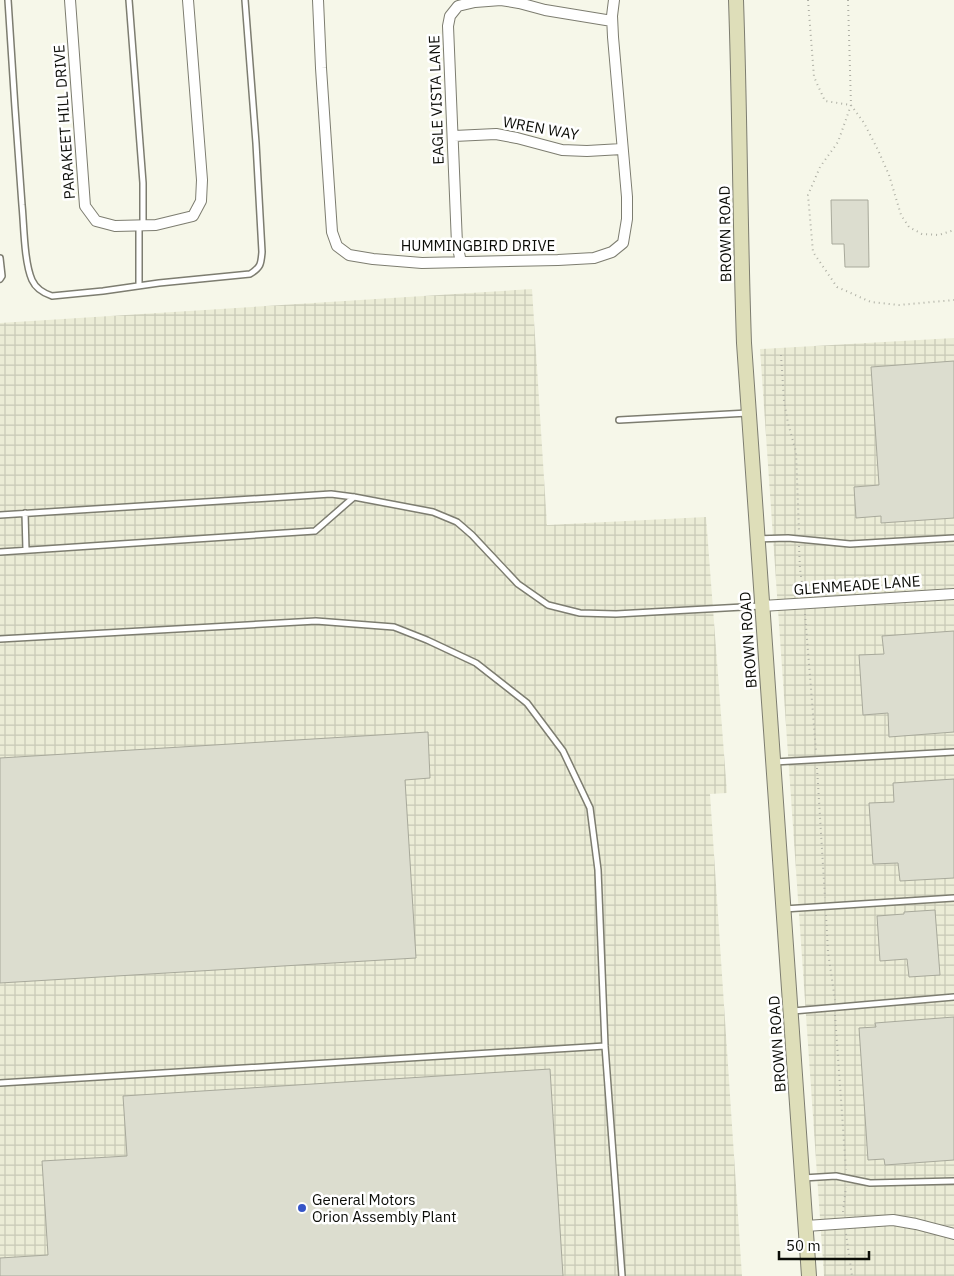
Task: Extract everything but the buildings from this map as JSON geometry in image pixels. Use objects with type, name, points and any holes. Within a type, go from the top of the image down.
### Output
[{"type":"main road","name":"BROWN ROAD","points":[[736,0],[741,272],[749,413],[809,1276]]},
{"type":"street","name":"PARAKEET HILL DRIVE","points":[[70,0],[85,206],[96,221],[115,226],[156,225],[192,216],[201,201],[202,180],[188,0]]},
{"type":"street","name":"HUMMINGBIRD DRIVE","points":[[318,0],[332,232],[337,246],[349,255],[422,263],[594,258],[612,252],[623,243],[627,219],[627,197],[612,21],[614,0]]},
{"type":"street","name":"EAGLE VISTA LANE","points":[[461,262],[457,244],[448,26],[450,16],[458,6],[475,2],[501,0],[545,10],[612,21]]},
{"type":"street","name":"WREN WAY","points":[[454,136],[496,134],[562,150],[622,149]]},
{"type":"street","name":"GLENMEADE LANE","points":[[762,606],[954,594]]},
{"type":"street","points":[[806,1226],[893,1220],[954,1234]]},
{"type":"lane","points":[[8,0],[26,248],[32,280],[38,290],[52,296],[250,274],[258,270],[262,263],[262,252],[245,0]]},
{"type":"lane","points":[[129,0],[143,183],[140,285]]},
{"type":"lane","points":[[0,258],[2,276],[0,279]]},
{"type":"lane","points":[[619,420],[749,413]]},
{"type":"lane","points":[[0,515],[331,494],[433,512],[457,522],[472,535],[518,584],[548,605],[580,613],[616,614],[762,606]]},
{"type":"lane","points":[[0,552],[315,531],[354,497]]},
{"type":"lane","points":[[25,513],[26,550]]},
{"type":"lane","points":[[757,539],[788,538],[850,544],[954,538]]},
{"type":"lane","points":[[0,639],[316,621],[394,627],[476,663],[527,703],[563,751],[590,808],[598,870],[606,1046],[622,1276]]},
{"type":"lane","points":[[773,762],[954,752]]},
{"type":"lane","points":[[784,909],[954,898]]},
{"type":"lane","points":[[791,1012],[954,997]]},
{"type":"lane","points":[[0,1082],[606,1046]]},
{"type":"lane","points":[[802,1178],[836,1176],[870,1183],[954,1181]]},
{"type":"path","points":[[808,0],[814,77],[825,101],[851,105],[864,123],[889,175],[901,215],[909,227],[922,234],[939,235],[954,230]]},
{"type":"path","points":[[848,0],[851,105],[838,142],[820,167],[808,196],[813,252],[838,287],[871,302],[899,305],[954,300]]},
{"type":"path","points":[[781,354],[784,401],[796,452],[800,569],[816,760],[828,952],[834,991],[846,1178],[843,1208],[852,1276]]},
{"type":"shaded area","points":[[532,289],[547,525],[706,517],[727,793],[710,794],[742,1276],[0,1276],[0,323]]},
{"type":"shaded area","points":[[954,338],[954,1276],[824,1276],[760,349]]},
{"type":"place","name":"General Motors Orion Assembly Plant","points":[[302,1208]]}]
